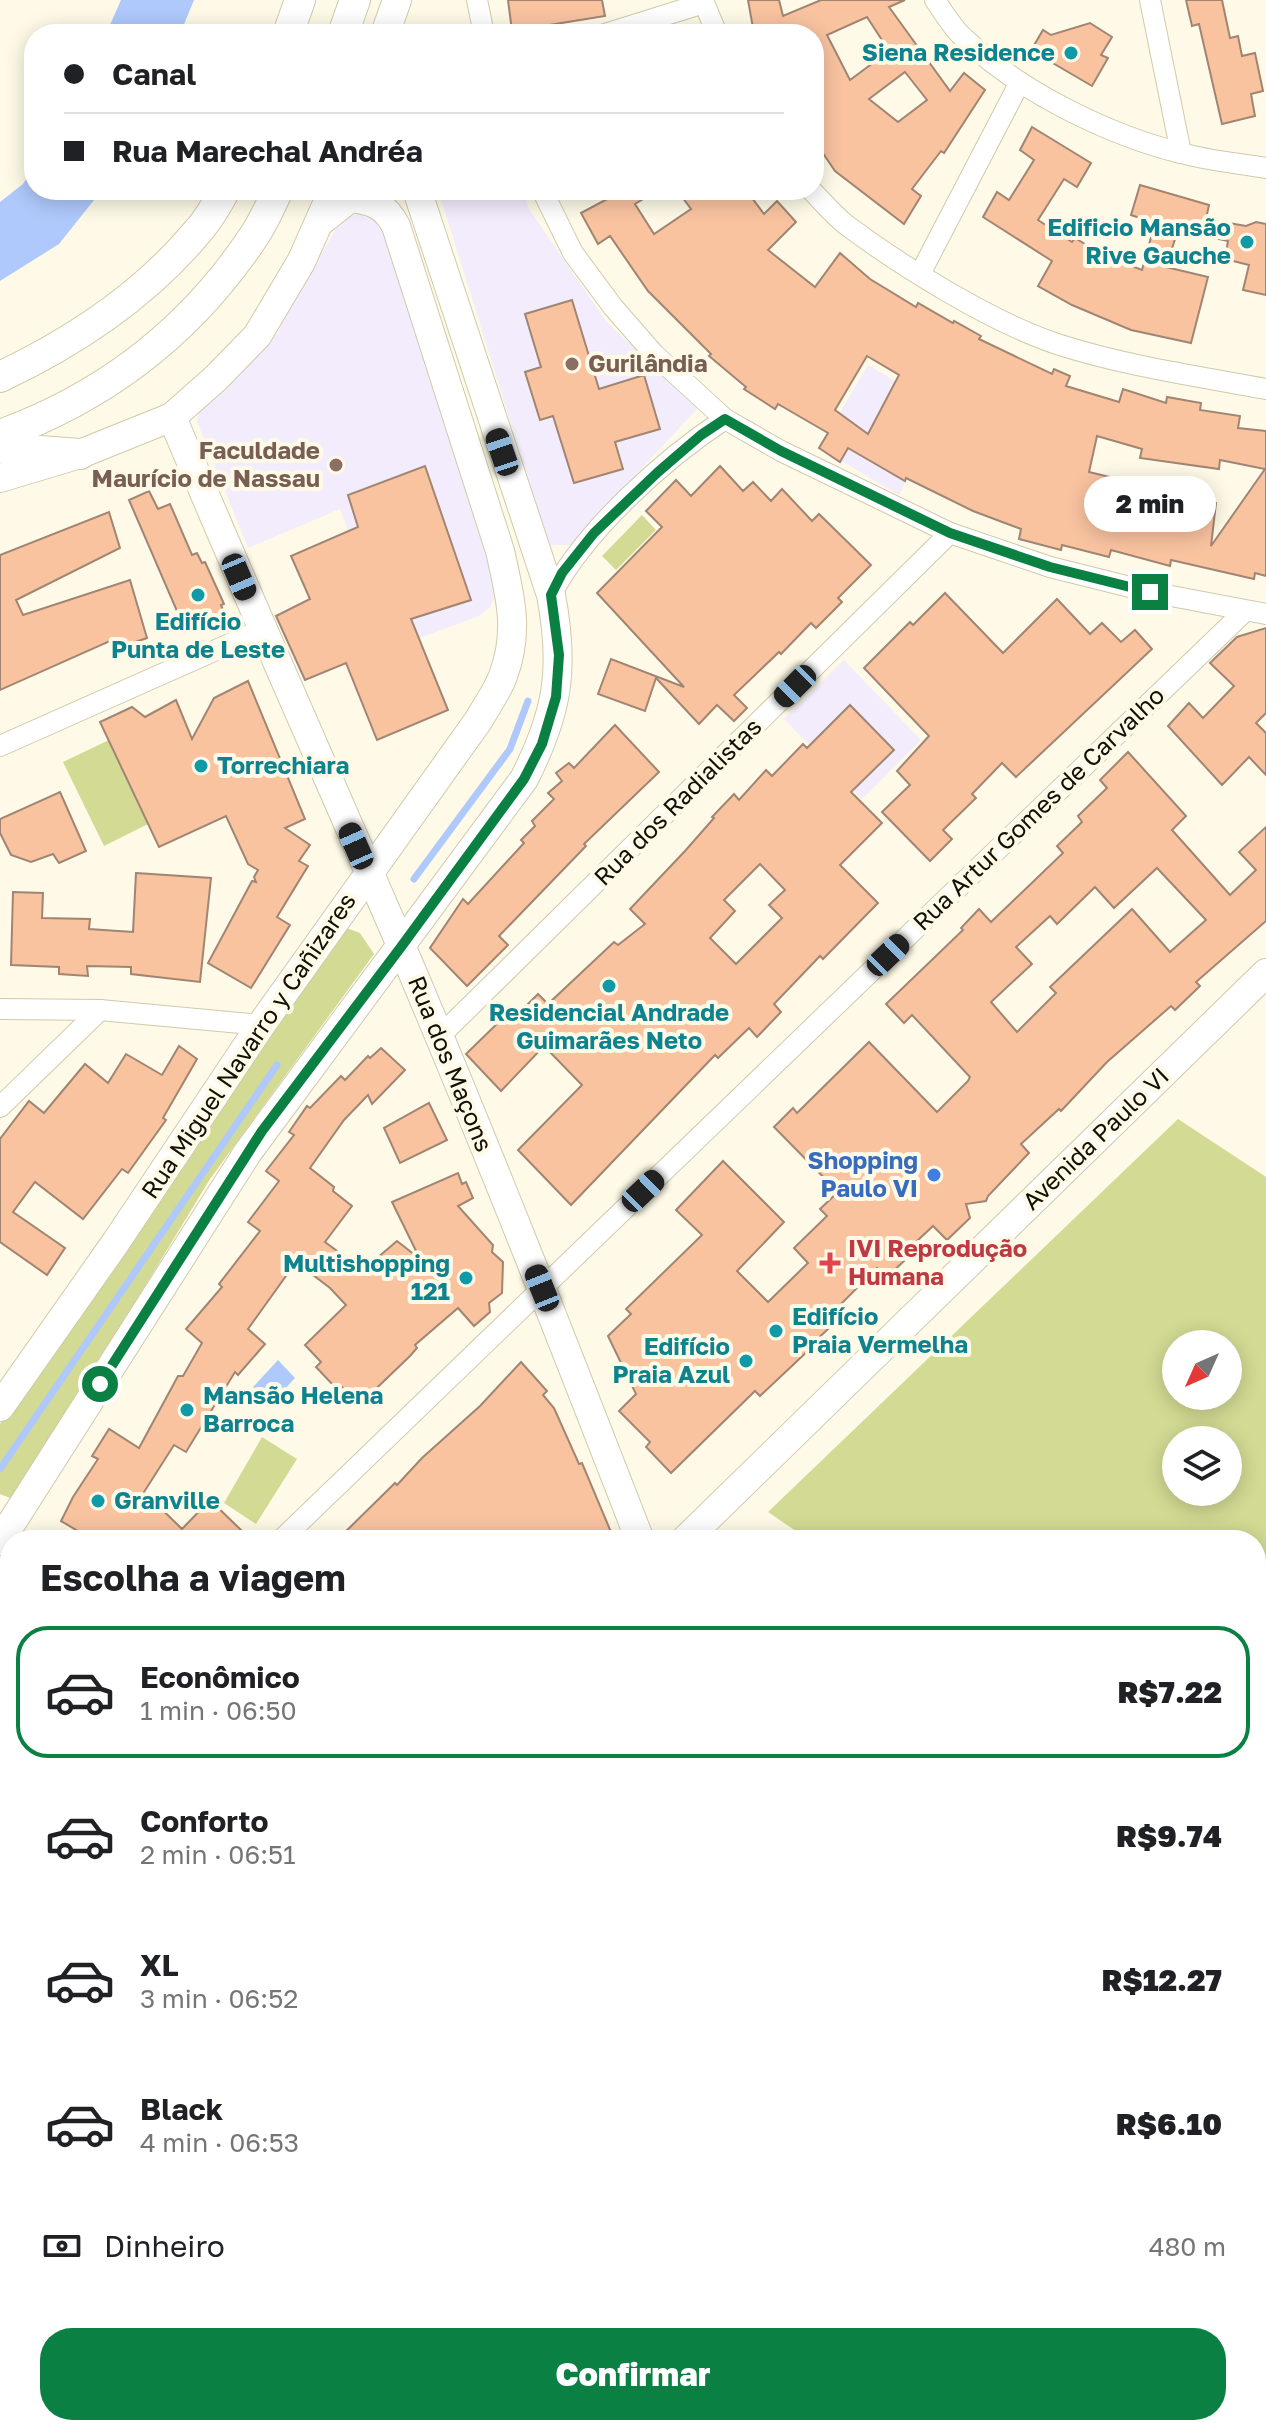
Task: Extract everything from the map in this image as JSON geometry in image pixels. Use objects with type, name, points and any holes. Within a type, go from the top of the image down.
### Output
[{"type":"main road","points":[[292,24],[300,0]]},
{"type":"main road","points":[[347,24],[355,0]]},
{"type":"main road","points":[[0,377],[47,354],[102,319],[172,260],[201,229],[219,200]]},
{"type":"main road","points":[[0,435],[85,396],[136,364],[207,300],[254,237],[273,200]]},
{"type":"main road","points":[[0,448],[80,454]]},
{"type":"street","points":[[389,24],[397,0]]},
{"type":"street","points":[[477,0],[482,24]]},
{"type":"street","points":[[935,0],[963,39],[1020,82],[1112,129],[1181,153],[1266,168]]},
{"type":"street","points":[[1150,0],[1181,153]]},
{"type":"street","points":[[635,24],[703,1],[713,24]]},
{"type":"street","points":[[920,274],[1020,82]]},
{"type":"street","points":[[0,478],[80,454],[172,417],[257,336],[277,305],[321,221],[328,200]]},
{"type":"street","name":"Rua Miguel Navarro y Cañizares","points":[[321,221],[347,200]]},
{"type":"street","name":"Rua Miguel Navarro y Cañizares","points":[[0,1407],[116,1242],[261,1025],[478,721],[502,678],[512,640],[514,612],[500,551],[396,226],[387,210],[369,200]]},
{"type":"street","points":[[6,1530],[248,1152],[524,779],[542,744],[556,697],[559,655],[551,595],[420,200]]},
{"type":"street","points":[[547,200],[573,253],[613,307],[654,354],[725,419],[781,451],[950,533],[1050,567],[1150,592],[1266,614]]},
{"type":"street","points":[[821,200],[844,223],[920,274],[999,319],[1056,344],[1130,363],[1266,389]]},
{"type":"street","name":"Rua dos Maçons","points":[[172,417],[261,630],[439,1037],[542,1288],[636,1530]]},
{"type":"street","points":[[551,595],[562,573],[594,533],[679,452],[725,419]]},
{"type":"street","name":"Rua dos Radialistas","points":[[439,1037],[950,533]]},
{"type":"street","name":"Rua Artur Gomes de Carvalho","points":[[291,1530],[1245,611]]},
{"type":"street","points":[[0,746],[261,630]]},
{"type":"street","name":"Avenida Paulo VI","points":[[695,1530],[1266,973]]},
{"type":"street","points":[[0,1009],[100,1010],[261,1025]]},
{"type":"street","points":[[0,1107],[100,1010]]},
{"type":"shaded area","name":"Gurilândia","points":[[441,200],[526,200],[606,321],[698,408],[570,545],[549,545]]},
{"type":"shaded area","name":"Faculdade Maurício de Nassau","points":[[362,211],[385,230],[497,593],[490,607],[479,616],[393,648],[340,509],[248,548],[197,422],[201,400],[249,363],[278,333],[340,222]]},
{"type":"shaded area","points":[[868,365],[943,409],[899,495],[819,448]]},
{"type":"shaded area","points":[[844,660],[921,740],[862,799],[784,719]]},
{"type":"green space","points":[[642,515],[656,530],[616,570],[602,556]]},
{"type":"green space","points":[[109,740],[157,755],[190,833],[159,847],[148,824],[104,846],[63,762]]},
{"type":"green space","points":[[338,925],[360,933],[374,954],[210,1179],[15,1500],[0,1494],[0,1424]]},
{"type":"green space","points":[[1178,1119],[1266,1177],[1266,1530],[794,1530],[768,1512]]},
{"type":"green space","points":[[262,1437],[297,1459],[256,1524],[224,1503]]},
{"type":"water","points":[[121,0],[194,0],[184,24],[110,24]]},
{"type":"water","points":[[23,184],[24,200],[94,200],[59,244],[0,281],[0,202]]},
{"type":"water","points":[[278,1360],[295,1378],[271,1404],[253,1387]]},
{"type":"building","points":[[508,0],[602,0],[605,16],[555,24],[511,24]]},
{"type":"building","points":[[748,0],[779,0],[783,16],[821,0],[905,0],[889,7],[950,91],[964,73],[985,90],[944,153],[941,151],[912,189],[921,196],[904,224],[835,171],[824,155],[824,24],[752,24]],"holes":[[[867,17],[889,51],[850,80],[827,35]],[[905,72],[927,100],[898,122],[869,99]]]},
{"type":"building","points":[[1186,0],[1222,0],[1230,38],[1238,36],[1242,56],[1255,53],[1263,91],[1251,94],[1255,116],[1222,124],[1199,24],[1192,26]]},
{"type":"building","name":"Siena Residence","points":[[1090,23],[1112,37],[1101,55],[1108,58],[1092,86],[1039,55],[1041,52],[1033,47],[1043,30],[1051,35]]},
{"type":"building","points":[[1032,127],[1091,163],[1077,187],[1064,179],[1038,220],[1072,242],[1075,238],[1105,256],[1142,270],[1155,223],[1131,215],[1140,185],[1209,205],[1206,219],[1246,226],[1256,222],[1266,224],[1266,295],[1243,290],[1249,265],[1225,259],[1228,241],[1178,230],[1166,267],[1208,277],[1191,343],[1131,330],[1072,305],[1038,286],[1052,261],[983,217],[997,192],[1009,200],[1034,160],[1020,150]]},
{"type":"building","points":[[605,200],[642,200],[635,204],[654,234],[691,209],[684,200],[754,200],[764,214],[777,201],[796,222],[768,250],[815,287],[840,253],[870,279],[916,307],[918,303],[981,336],[979,339],[1052,374],[1054,369],[1070,376],[1066,386],[1119,402],[1123,389],[1166,403],[1167,397],[1201,403],[1200,410],[1240,416],[1238,428],[1266,431],[1266,576],[1255,573],[1254,579],[1171,560],[1170,566],[1111,550],[1109,557],[1062,545],[1061,550],[1019,539],[1021,529],[973,511],[906,478],[905,481],[848,448],[840,462],[819,448],[828,433],[778,404],[775,409],[744,389],[746,387],[709,356],[711,354],[648,291],[610,236],[598,244],[581,213]],"holes":[[[867,356],[899,375],[868,434],[835,410]],[[1097,436],[1142,449],[1140,458],[1219,469],[1220,460],[1265,469],[1211,546],[1216,503],[1089,472]]]},
{"type":"building","points":[[572,300],[599,389],[644,375],[660,429],[615,442],[623,469],[574,483],[553,416],[540,420],[525,372],[541,367],[525,314]]},
{"type":"building","points":[[425,466],[471,600],[411,619],[448,710],[377,740],[346,663],[305,680],[276,616],[310,599],[291,556],[358,527],[348,495]]},
{"type":"building","points":[[720,466],[743,491],[753,482],[771,501],[782,489],[812,521],[819,514],[871,565],[838,598],[842,602],[816,628],[811,623],[734,695],[747,708],[734,721],[717,705],[699,724],[656,678],[645,711],[598,694],[611,659],[684,687],[597,593],[662,527],[646,511],[676,480],[691,496]]},
{"type":"building","points":[[149,491],[158,509],[170,504],[192,555],[197,553],[202,563],[205,562],[224,604],[221,605],[224,612],[217,618],[186,632],[129,500]]},
{"type":"building","points":[[109,512],[120,548],[16,600],[23,615],[130,580],[147,638],[115,649],[112,640],[0,690],[0,555]]},
{"type":"building","points":[[945,593],[1003,653],[1057,599],[1090,634],[1102,623],[1121,642],[1135,630],[1152,649],[1016,777],[1002,763],[972,794],[976,798],[943,830],[952,839],[930,861],[882,812],[910,785],[897,771],[929,736],[864,668],[910,622],[913,625]]},
{"type":"building","points":[[1266,628],[1266,713],[1256,723],[1266,733],[1266,775],[1249,757],[1222,785],[1168,726],[1189,703],[1203,718],[1234,686],[1210,663],[1237,637]]},
{"type":"building","points":[[248,681],[305,819],[285,828],[310,845],[299,861],[308,866],[277,917],[290,925],[251,988],[208,963],[252,881],[256,882],[254,877],[258,870],[248,864],[226,816],[159,847],[100,722],[132,707],[145,717],[176,700],[192,739],[214,698]]},
{"type":"building","points":[[850,705],[894,750],[851,792],[882,823],[840,865],[878,903],[774,1004],[781,1012],[757,1037],[749,1028],[718,1058],[715,1055],[571,1205],[518,1150],[582,1085],[544,1046],[501,1091],[466,1054],[505,1016],[510,1022],[538,994],[548,1004],[614,942],[618,945],[645,924],[630,909],[685,851],[712,817],[734,794],[739,800],[766,770],[772,776],[803,744],[807,748]],"holes":[[[760,864],[785,890],[769,905],[782,918],[736,964],[710,938],[735,911],[724,900]]]},
{"type":"building","points":[[615,725],[659,772],[584,844],[586,846],[499,936],[508,945],[467,986],[430,948],[463,899],[468,904],[524,843],[521,840],[535,826],[532,821],[554,799],[548,793],[562,781],[556,773],[569,763],[574,768]]},
{"type":"building","points":[[1128,752],[1186,816],[1172,830],[1230,895],[1256,870],[1239,852],[1266,827],[1266,921],[1196,982],[1200,986],[1175,1010],[1171,1006],[1107,1062],[1061,1111],[1059,1109],[1021,1144],[1029,1153],[986,1201],[966,1204],[970,1218],[947,1240],[933,1226],[900,1257],[904,1261],[887,1277],[877,1268],[837,1308],[843,1315],[812,1347],[760,1396],[755,1391],[671,1473],[646,1447],[650,1442],[619,1411],[636,1394],[608,1336],[631,1314],[626,1309],[702,1235],[676,1210],[723,1161],[784,1222],[737,1271],[768,1302],[808,1263],[794,1248],[827,1216],[820,1209],[838,1192],[774,1127],[793,1108],[797,1113],[869,1042],[937,1112],[968,1081],[970,1077],[912,1015],[904,1023],[886,1004],[963,930],[961,928],[979,909],[991,922],[1063,853],[1057,846],[1082,822],[1078,816],[1107,788],[1100,780]],"holes":[[[1157,868],[1206,920],[1170,952],[1132,909],[1050,987],[1056,993],[1017,1032],[991,1002],[1032,964],[1016,947],[1050,916],[1057,924],[1095,887],[1114,908]]]},
{"type":"building","points":[[60,792],[86,851],[59,863],[53,854],[31,862],[11,855],[0,833],[0,819]]},
{"type":"building","points":[[136,873],[211,878],[200,982],[131,974],[131,967],[87,966],[88,976],[59,974],[59,967],[11,965],[13,892],[43,893],[42,918],[90,919],[89,929],[133,932]]},
{"type":"building","points":[[179,1046],[197,1059],[163,1118],[166,1120],[128,1173],[122,1169],[83,1219],[35,1182],[13,1212],[65,1248],[47,1275],[0,1242],[0,1139],[29,1101],[44,1113],[85,1064],[108,1083],[126,1054],[162,1075]]},
{"type":"building","points":[[381,1048],[405,1070],[372,1104],[368,1095],[344,1120],[310,1168],[352,1206],[325,1242],[363,1270],[397,1241],[420,1259],[392,1202],[458,1173],[473,1198],[458,1206],[493,1245],[492,1252],[503,1262],[502,1293],[489,1303],[490,1312],[474,1326],[458,1308],[415,1345],[417,1348],[410,1356],[359,1405],[316,1367],[321,1362],[305,1345],[346,1305],[330,1288],[296,1262],[248,1329],[265,1344],[238,1375],[235,1372],[186,1452],[174,1445],[144,1492],[182,1529],[210,1500],[241,1530],[76,1530],[61,1521],[98,1459],[92,1456],[109,1429],[139,1448],[178,1376],[183,1376],[202,1343],[186,1329],[222,1287],[219,1284],[260,1231],[248,1222],[279,1181],[266,1171],[294,1135],[289,1132],[307,1106],[310,1108],[341,1076],[345,1080],[368,1056],[370,1058]]},
{"type":"building","points":[[429,1103],[447,1140],[400,1163],[384,1128]]},
{"type":"building","points":[[521,1362],[547,1391],[543,1395],[554,1408],[579,1464],[582,1463],[610,1530],[347,1530],[395,1483],[397,1485]]},
{"type":"waterway","points":[[414,879],[510,749],[528,701]]},
{"type":"waterway","points":[[0,1469],[277,1065]]},
{"type":"place","name":"Siena Residence","points":[[1071,53]]},
{"type":"place","name":"Edificio Mansão Rive Gauche","points":[[1247,242]]},
{"type":"place","name":"Gurilândia","points":[[572,364]]},
{"type":"place","name":"Faculdade Maurício de Nassau","points":[[336,465]]},
{"type":"place","name":"Edifício Punta de Leste","points":[[198,595]]},
{"type":"place","name":"Torrechiara","points":[[201,766]]},
{"type":"place","name":"Residencial Andrade Guimarães Neto","points":[[609,986]]},
{"type":"place","name":"Shopping Paulo VI","points":[[934,1175]]},
{"type":"place","name":"IVI Reprodução Humana","points":[[830,1263]]},
{"type":"place","name":"Multishopping 121","points":[[466,1278]]},
{"type":"place","name":"Edifício Praia Vermelha","points":[[776,1331]]},
{"type":"place","name":"Edifício Praia Azul","points":[[746,1361]]},
{"type":"place","name":"Mansão Helena Barroca","points":[[187,1410]]},
{"type":"place","name":"Granville","points":[[98,1501]]},
{"type":"route","points":[[100,1384],[262,1131],[524,779],[542,744],[556,697],[559,655],[551,595],[562,573],[594,533],[701,435],[725,419],[781,451],[950,533],[1050,567],[1150,592]]}]
